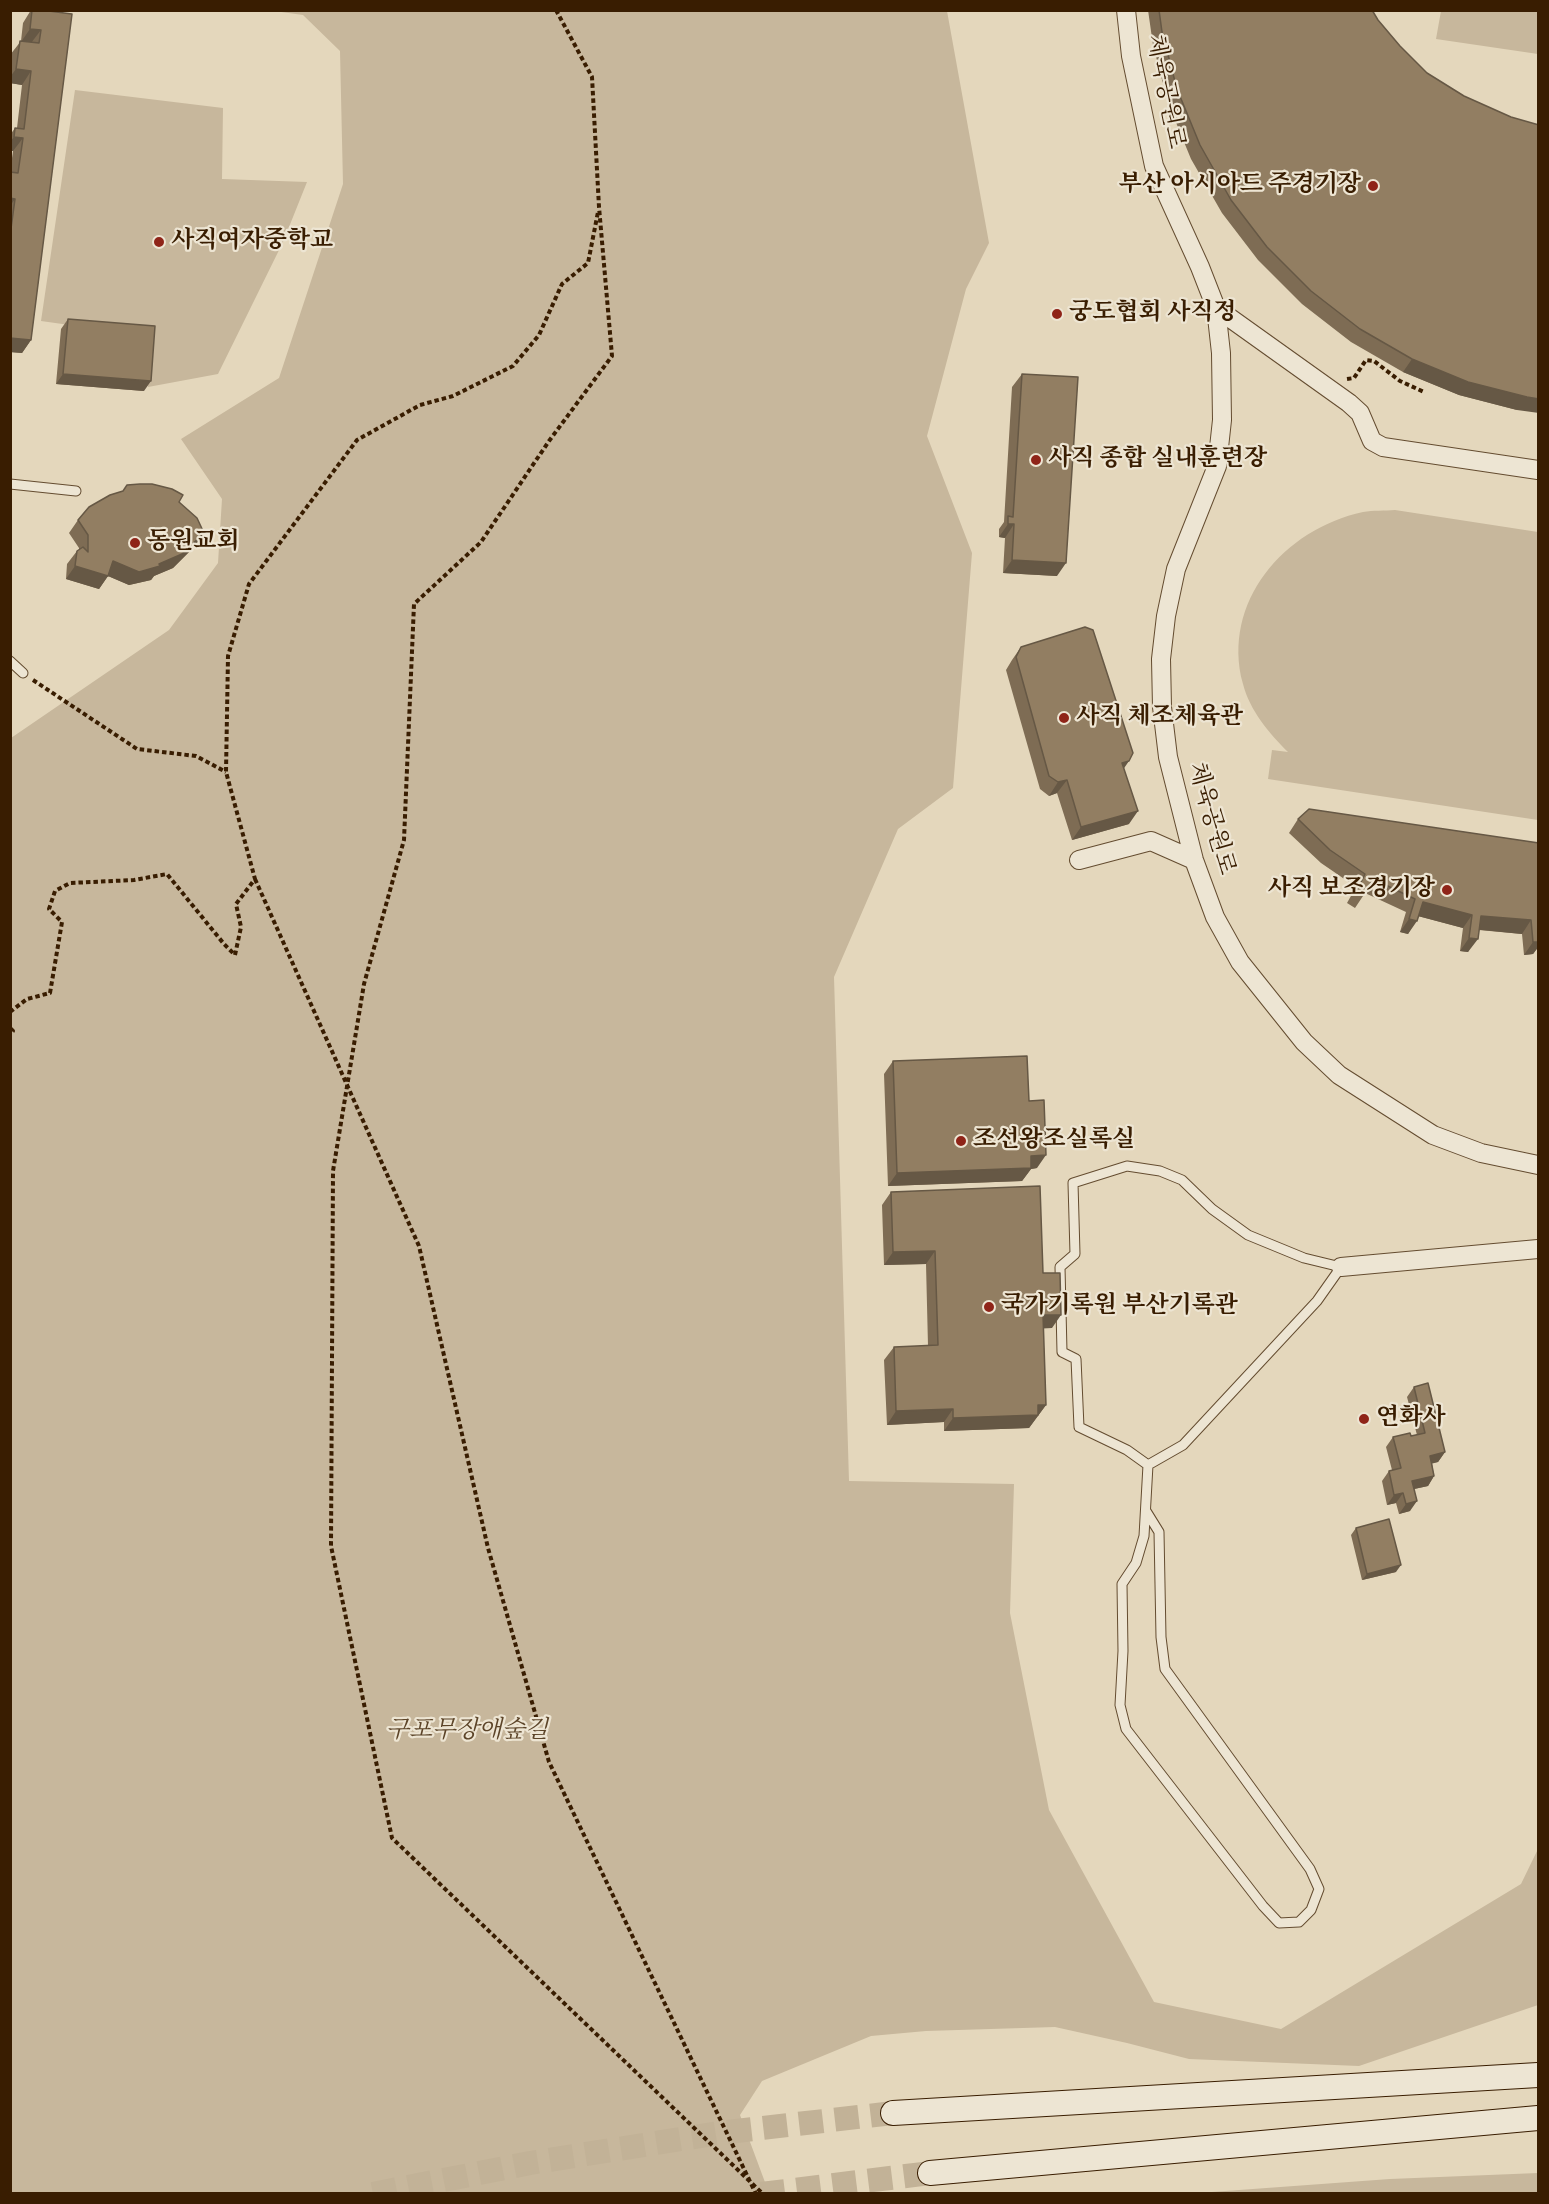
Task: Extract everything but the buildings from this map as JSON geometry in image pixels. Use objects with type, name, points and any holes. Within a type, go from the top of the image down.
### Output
[{"type":"main road","points":[[893,2114],[1539,2075]]},
{"type":"main road","points":[[930,2173],[1539,2118]]},
{"type":"street","name":"체육공원로","points":[[1126,10],[1131,56],[1154,166],[1216,308],[1221,353],[1222,420],[1217,466],[1176,568],[1166,616],[1161,659],[1162,706],[1168,757],[1194,860],[1215,917],[1240,962],[1304,1042],[1339,1075],[1433,1136],[1481,1153],[1539,1164]]},
{"type":"street","points":[[1216,308],[1349,403],[1360,413],[1372,441],[1383,447],[1539,470]]},
{"type":"street","points":[[1079,860],[1150,841],[1194,860]]},
{"type":"street","points":[[1341,1268],[1539,1249]]},
{"type":"lane","points":[[10,484],[76,491]]},
{"type":"lane","points":[[10,661],[22,673]]},
{"type":"lane","points":[[1127,1167],[1160,1171],[1182,1180],[1212,1209],[1248,1234],[1304,1258],[1341,1268],[1317,1301],[1183,1444],[1148,1465],[1126,1450],[1079,1427],[1076,1359],[1062,1352],[1060,1267],[1075,1254],[1073,1183],[1127,1167]]},
{"type":"lane","points":[[1146,1511],[1159,1532],[1161,1638],[1165,1670],[1310,1869],[1319,1889],[1311,1910],[1299,1922],[1279,1923],[1263,1906],[1126,1729],[1120,1706],[1123,1651],[1122,1584],[1136,1563],[1144,1536],[1148,1465]]},
{"type":"path","points":[[556,10],[592,77],[599,207],[612,356],[549,441],[481,542],[414,604],[404,840],[363,984],[333,1171],[332,1546],[392,1838],[763,2193]]},
{"type":"path","points":[[599,207],[588,263],[562,284],[539,335],[513,366],[453,396],[420,405],[357,440],[249,584],[228,656],[226,772],[255,879],[419,1246],[488,1548],[549,1762],[756,2193]]},
{"type":"path","points":[[1344,379],[1354,378],[1366,360],[1374,361],[1400,381],[1424,392]]},
{"type":"path","points":[[22,673],[137,749],[196,756],[226,772]]},
{"type":"path","points":[[10,1012],[27,999],[50,993],[62,922],[49,909],[55,891],[70,883],[134,880],[167,873],[235,955],[241,927],[236,904],[255,879]]},
{"type":"path","points":[[10,1028],[13,1031],[10,1033]]},
{"type":"green space","name":"구포무장애숲길","points":[[274,11],[947,11],[989,243],[966,289],[927,436],[972,553],[953,788],[898,829],[834,977],[849,1481],[1014,1484],[1010,1613],[1049,1810],[1154,2002],[1281,2029],[1521,1884],[1538,1849],[1538,2005],[1359,2066],[1189,2059],[1055,2027],[926,2031],[871,2036],[762,2081],[740,2115],[769,2193],[11,2193],[11,738],[169,630],[218,563],[222,499],[181,439],[279,378],[343,184],[340,51],[303,15]]},
{"type":"green space","points":[[1441,11],[1538,11],[1538,54],[1436,39]]},
{"type":"green space","points":[[75,90],[223,108],[222,179],[307,182],[283,242],[218,374],[148,387],[148,336],[41,321]]},
{"type":"green space","points":[[1395,510],[1538,532],[1538,820],[1268,779],[1272,750],[1288,752],[1261,721],[1250,703],[1243,684],[1239,654],[1241,625],[1250,598],[1265,574],[1285,552],[1308,535],[1334,521],[1363,512]]},
{"type":"green space","points":[[1538,2173],[1538,2193],[1198,2193],[1390,2179]]},
{"type":"tunnel","points":[[373,2194],[530,2163],[719,2133],[893,2113]]},
{"type":"tunnel","points":[[761,2194],[930,2173]]},
{"type":"place","name":"부산 아시아드 주경기장","points":[[1373,186]]},
{"type":"place","name":"사직여자중학교","points":[[159,242]]},
{"type":"place","name":"궁도협회 사직정","points":[[1057,314]]},
{"type":"place","name":"사직 종합 실내훈련장","points":[[1036,460]]},
{"type":"place","name":"동원교회","points":[[135,543]]},
{"type":"place","name":"사직 체조체육관","points":[[1064,718]]},
{"type":"place","name":"사직 보조경기장","points":[[1447,890]]},
{"type":"place","name":"조선왕조실록실","points":[[961,1141]]},
{"type":"place","name":"국가기록원 부산기록관","points":[[989,1307]]},
{"type":"place","name":"연화사","points":[[1364,1419]]}]
